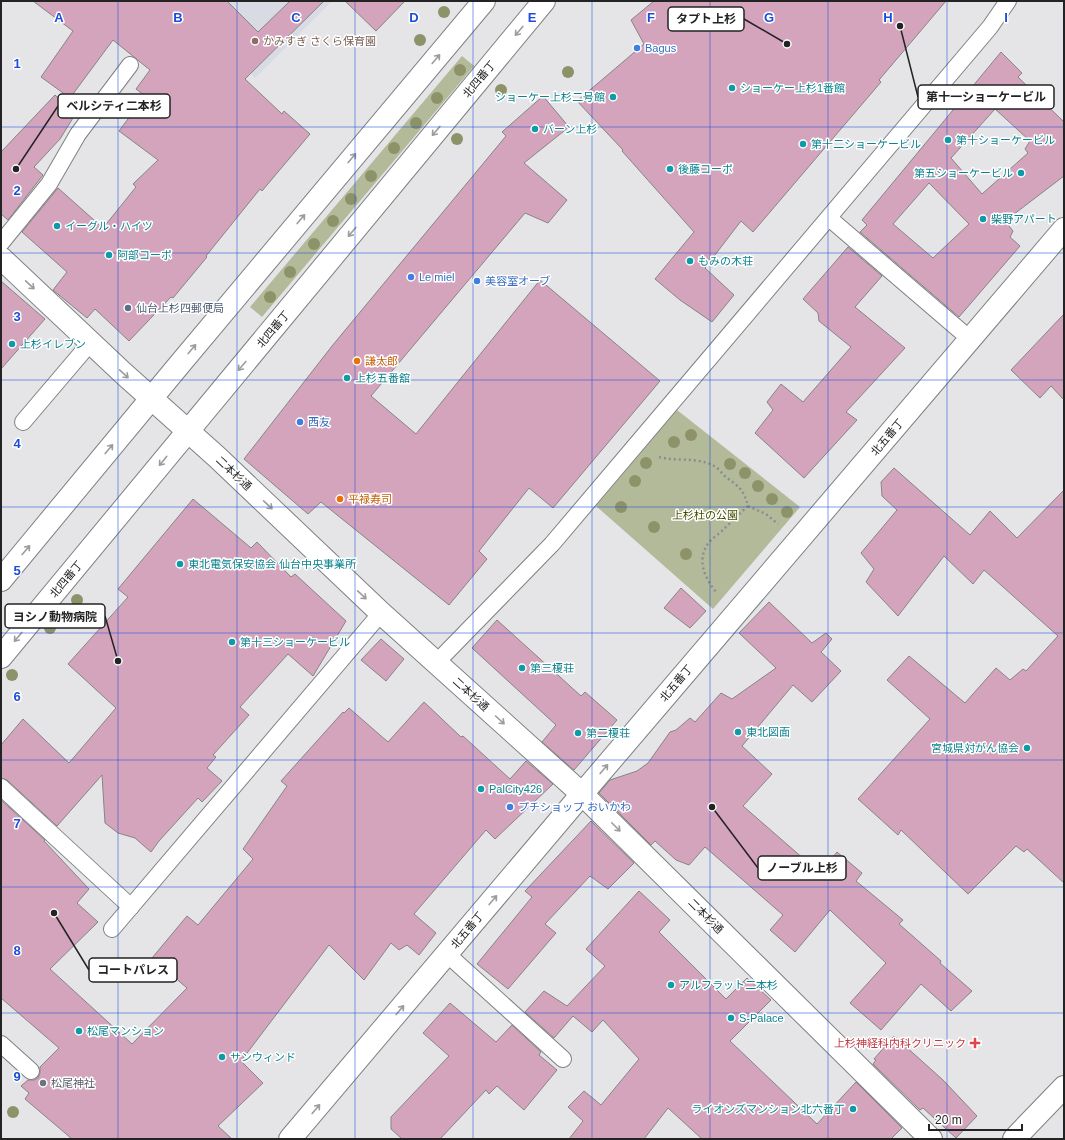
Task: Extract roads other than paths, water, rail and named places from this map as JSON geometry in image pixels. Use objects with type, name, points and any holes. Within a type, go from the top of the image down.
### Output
[{"type":"street","points":[[1,580],[151,398],[484,1]]},
{"type":"street","name":"北四番丁","points":[[1,657],[544,1]]},
{"type":"street","name":"北五番丁","points":[[290,1139],[1064,229]]},
{"type":"street","name":"二本杉通","points":[[1,258],[188,431],[381,613],[582,794],[932,1139]]},
{"type":"street","points":[[1014,1139],[1064,1087]]},
{"type":"lane","points":[[436,663],[552,544],[990,27],[1008,1]]},
{"type":"lane","points":[[1,243],[49,184],[78,134],[130,65]]},
{"type":"lane","points":[[829,218],[970,339]]},
{"type":"lane","points":[[23,422],[91,342]]},
{"type":"lane","points":[[112,929],[381,613]]},
{"type":"lane","points":[[1,787],[131,907]]},
{"type":"lane","points":[[447,954],[563,1059]]},
{"type":"lane","points":[[1,1044],[31,1071]]},
{"type":"place","name":"第十一ショーケービル","points":[[900,26]]},
{"type":"place","name":"かみすぎ さくら保育園","points":[[255,41]]},
{"type":"place","name":"タプト上杉","points":[[787,44]]},
{"type":"place","name":"Bagus","points":[[637,48]]},
{"type":"place","name":"ショーケー上杉1番館","points":[[732,88]]},
{"type":"place","name":"ショーケー上杉二号館","points":[[613,97]]},
{"type":"place","name":"バーン上杉","points":[[535,129]]},
{"type":"place","name":"第十ショーケービル","points":[[948,140]]},
{"type":"place","name":"第十二ショーケービル","points":[[803,144]]},
{"type":"place","name":"ベルシティ二本杉","points":[[16,169]]},
{"type":"place","name":"後藤コーポ","points":[[670,169]]},
{"type":"place","name":"第五ショーケービル","points":[[1021,173]]},
{"type":"place","name":"柴野アパート","points":[[983,219]]},
{"type":"place","name":"イーグル・ハイツ","points":[[57,226]]},
{"type":"place","name":"阿部コーポ","points":[[109,255]]},
{"type":"place","name":"もみの木荘","points":[[690,261]]},
{"type":"place","name":"Le miel","points":[[411,277]]},
{"type":"place","name":"美容室オーブ","points":[[477,281]]},
{"type":"place","name":"仙台上杉四郵便局","points":[[128,308]]},
{"type":"place","name":"上杉イレブン","points":[[12,344]]},
{"type":"place","name":"謙太郎","points":[[357,361]]},
{"type":"place","name":"上杉五番舘","points":[[347,378]]},
{"type":"place","name":"西友","points":[[300,422]]},
{"type":"place","name":"平禄寿司","points":[[340,499]]},
{"type":"place","name":"東北電気保安協会 仙台中央事業所","points":[[180,564]]},
{"type":"place","name":"第十三ショーケービル","points":[[232,642]]},
{"type":"place","name":"ヨシノ動物病院","points":[[118,661]]},
{"type":"place","name":"第三榎荘","points":[[522,668]]},
{"type":"place","name":"東北図面","points":[[738,732]]},
{"type":"place","name":"第二榎荘","points":[[578,733]]},
{"type":"place","name":"宮城県対がん協会","points":[[1027,748]]},
{"type":"place","name":"PalCity426","points":[[481,789]]},
{"type":"place","name":"プチショップ おいかわ","points":[[510,807]]},
{"type":"place","name":"ノーブル上杉","points":[[712,807]]},
{"type":"place","name":"コートパレス","points":[[54,913]]},
{"type":"place","name":"アルフラット二本杉","points":[[671,985]]},
{"type":"place","name":"S-Palace","points":[[731,1018]]},
{"type":"place","name":"松尾マンション","points":[[79,1031]]},
{"type":"place","name":"上杉神経科内科クリニック","points":[[975,1043]]},
{"type":"place","name":"サンウィンド","points":[[222,1057]]},
{"type":"place","name":"松尾神社","points":[[43,1083]]},
{"type":"place","name":"ライオンズマンション北六番丁","points":[[853,1109]]},
{"type":"park label","name":"上杉杜の公園","points":[[705,515]]}]
